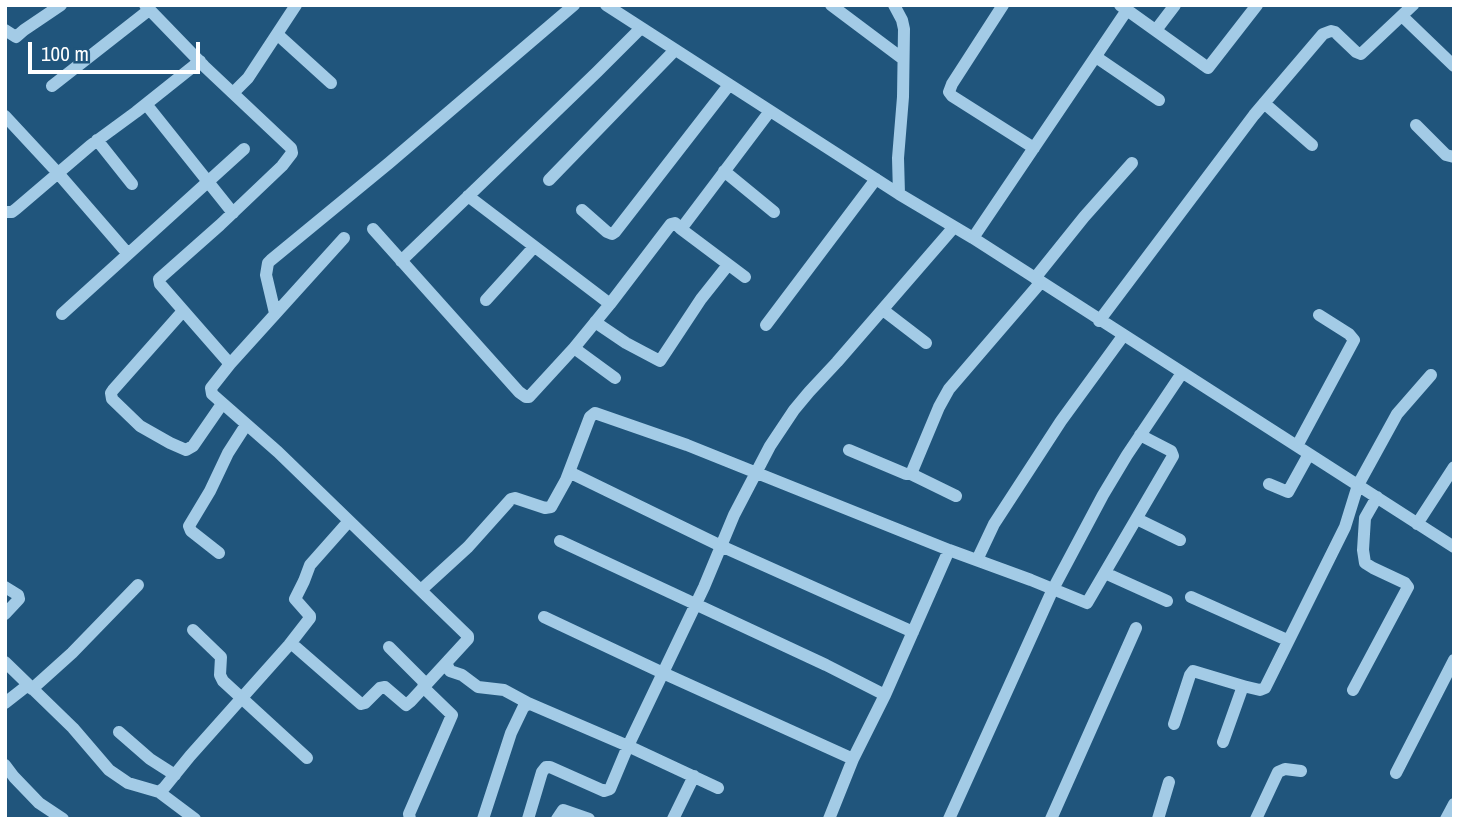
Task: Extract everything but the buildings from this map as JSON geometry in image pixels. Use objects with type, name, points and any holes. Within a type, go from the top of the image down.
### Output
[{"type":"street","points":[[5,30],[16,37],[61,5]]},
{"type":"street","points":[[233,93],[248,78],[293,10],[278,5]]},
{"type":"street","points":[[275,313],[266,275],[268,263],[574,5]]},
{"type":"street","points":[[606,5],[637,32],[871,184],[899,194],[949,233],[974,238],[1036,285],[1099,321],[1118,342],[1297,446],[1306,460],[1454,548]]},
{"type":"street","points":[[831,5],[903,59]]},
{"type":"street","points":[[894,5],[903,23],[899,194]]},
{"type":"street","points":[[1003,5],[951,84],[949,92],[1034,148]]},
{"type":"street","points":[[1156,30],[1175,5]]},
{"type":"street","points":[[974,238],[1096,57],[1123,8],[1208,68],[1257,5]]},
{"type":"street","points":[[51,86],[147,8],[287,144],[292,153],[282,166],[159,279],[160,284],[230,364]]},
{"type":"street","points":[[1099,321],[1229,147],[1327,32],[1335,32],[1359,54],[1408,9],[1454,66]]},
{"type":"street","points":[[401,261],[637,32]]},
{"type":"street","points":[[277,34],[331,83]]},
{"type":"street","points":[[549,180],[672,53]]},
{"type":"street","points":[[1096,57],[1159,100]]},
{"type":"street","points":[[5,212],[16,209],[57,172],[200,61]]},
{"type":"street","points":[[582,210],[607,232],[615,232],[725,90]]},
{"type":"street","points":[[1264,103],[1312,145]]},
{"type":"street","points":[[146,104],[233,213]]},
{"type":"street","points":[[681,229],[767,115]]},
{"type":"street","points":[[5,116],[128,254]]},
{"type":"street","points":[[1416,125],[1446,155],[1454,157]]},
{"type":"street","points":[[97,140],[132,184]]},
{"type":"street","points":[[62,314],[244,149]]},
{"type":"street","points":[[911,474],[943,398],[1036,285],[1084,217],[1132,163]]},
{"type":"street","points":[[724,171],[774,212]]},
{"type":"street","points":[[766,325],[871,184]]},
{"type":"street","points":[[468,196],[610,304]]},
{"type":"street","points":[[373,229],[526,397],[533,394],[574,348],[671,224],[675,223],[745,277]]},
{"type":"street","points":[[528,819],[544,769],[550,767],[607,791],[612,786],[721,545],[770,446],[794,410],[949,233]]},
{"type":"street","points":[[291,643],[361,704],[385,687],[406,705],[468,639],[468,636],[278,452],[212,394],[211,388],[230,364],[344,238]]},
{"type":"street","points":[[486,300],[534,247]]},
{"type":"street","points":[[595,322],[660,361],[728,264]]},
{"type":"street","points":[[883,310],[926,343]]},
{"type":"street","points":[[183,311],[113,390],[112,398],[140,426],[186,450],[193,446],[222,404]]},
{"type":"street","points":[[1297,446],[1354,340],[1319,315]]},
{"type":"street","points":[[977,560],[994,524],[1023,479],[1118,342]]},
{"type":"street","points":[[574,348],[615,378]]},
{"type":"street","points":[[1174,724],[1194,671],[1242,686],[1261,690],[1265,688],[1345,527],[1357,489],[1397,414],[1431,375]]},
{"type":"street","points":[[949,819],[1052,589],[1103,495],[1179,377]]},
{"type":"street","points":[[421,590],[468,547],[511,499],[545,508],[551,507],[569,472],[590,417],[599,413],[1088,603],[1173,454],[1140,435]]},
{"type":"street","points":[[219,553],[191,531],[189,526],[228,453],[247,425]]},
{"type":"street","points":[[849,450],[956,495]]},
{"type":"street","points":[[1269,484],[1288,492],[1306,460]]},
{"type":"street","points":[[1417,524],[1454,467]]},
{"type":"street","points":[[569,472],[913,632]]},
{"type":"street","points":[[1353,690],[1408,587],[1365,563],[1365,518],[1374,502]]},
{"type":"street","points":[[1137,519],[1180,540]]},
{"type":"street","points":[[159,792],[291,643],[310,617],[295,599],[307,568],[349,521]]},
{"type":"street","points":[[560,541],[885,695]]},
{"type":"street","points":[[829,819],[853,759],[885,695],[949,550]]},
{"type":"street","points":[[1105,573],[1167,601]]},
{"type":"street","points":[[5,703],[30,687],[72,653],[138,585]]},
{"type":"street","points":[[5,587],[19,599],[5,614]]},
{"type":"street","points":[[1191,597],[1287,640]]},
{"type":"street","points":[[544,617],[853,759]]},
{"type":"street","points":[[1051,819],[1136,628]]},
{"type":"street","points":[[193,630],[221,657],[221,678],[307,758]]},
{"type":"street","points":[[389,647],[452,715],[410,819]]},
{"type":"street","points":[[1396,773],[1454,660]]},
{"type":"street","points":[[5,662],[73,728],[109,770],[128,783],[159,792],[195,819]]},
{"type":"street","points":[[446,663],[450,671],[462,675],[478,687],[504,690],[718,788]]},
{"type":"street","points":[[1223,741],[1242,686]]},
{"type":"street","points":[[484,819],[511,733],[528,703]]},
{"type":"street","points":[[119,732],[150,759],[174,775]]},
{"type":"street","points":[[1256,819],[1278,772],[1285,769],[1301,771]]},
{"type":"street","points":[[7,770],[39,803],[63,819]]},
{"type":"street","points":[[673,819],[694,776]]},
{"type":"street","points":[[1158,819],[1169,782]]},
{"type":"street","points":[[1446,819],[1454,804]]},
{"type":"street","points":[[557,819],[563,810],[589,819]]}]
